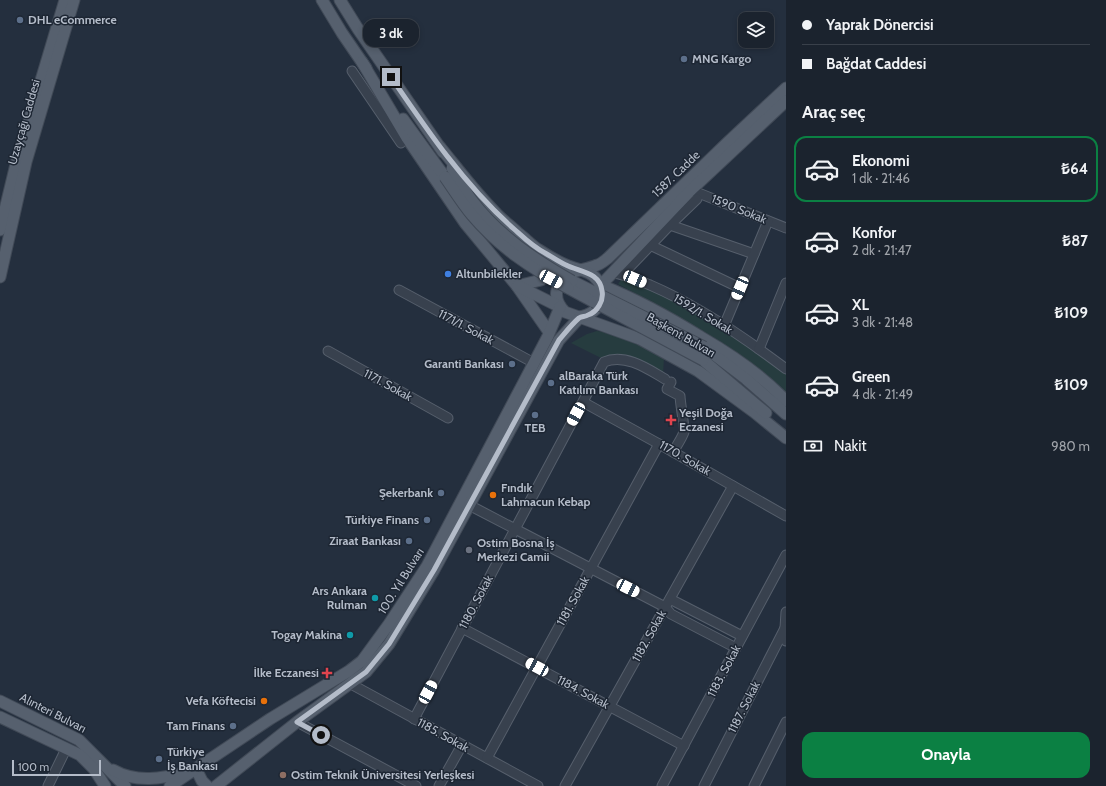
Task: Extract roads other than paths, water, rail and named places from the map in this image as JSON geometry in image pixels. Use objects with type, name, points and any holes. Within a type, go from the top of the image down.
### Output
[{"type":"main road","name":"Uzayçağı Caddesi","points":[[0,230],[16,164],[65,0]]},
{"type":"main road","name":"Uzayçağı Caddesi","points":[[0,277],[26,162],[74,0]]},
{"type":"main road","points":[[316,0],[326,17],[342,33]]},
{"type":"main road","points":[[322,0],[362,62],[448,173],[471,214],[489,234],[519,259],[570,284],[598,293],[602,292],[602,299],[594,312],[588,316],[580,317]]},
{"type":"main road","points":[[340,0],[356,26],[440,147],[497,214],[542,252],[565,265],[592,274],[597,279],[598,293]]},
{"type":"main road","points":[[348,0],[356,26]]},
{"type":"main road","points":[[362,62],[407,138],[465,223],[517,286],[549,332],[555,331],[559,340]]},
{"type":"main road","name":"1587. Cadde","points":[[560,307],[557,298],[557,286],[560,280],[572,272],[597,266],[608,258],[786,88]]},
{"type":"main road","name":"1587. Cadde","points":[[598,293],[786,102]]},
{"type":"main road","points":[[440,147],[448,173]]},
{"type":"main road","points":[[517,286],[541,280],[548,270],[546,258],[542,252]]},
{"type":"main road","points":[[517,286],[560,307],[572,316],[580,317],[640,339]]},
{"type":"main road","points":[[598,293],[631,299],[667,316],[725,351],[753,371],[786,401]]},
{"type":"main road","name":"Başkent Bulvarı","points":[[598,293],[704,347],[746,379],[786,414]]},
{"type":"main road","name":"Başkent Bulvarı","points":[[598,293],[703,360],[754,402],[786,432]]},
{"type":"main road","points":[[631,299],[621,300],[614,306],[615,317],[619,324],[640,339],[698,371],[754,412],[786,438]]},
{"type":"main road","name":"100. Yıl Bulvarı","points":[[170,786],[264,723],[349,671],[362,661],[390,624],[427,566],[534,363],[560,307]]},
{"type":"main road","name":"100. Yıl Bulvarı","points":[[216,786],[297,722],[366,672],[389,644],[434,570],[559,340],[580,317]]},
{"type":"main road","name":"Alınteri Bulvarı","points":[[0,701],[79,740],[107,766],[125,786]]},
{"type":"main road","points":[[0,717],[80,755],[94,769],[102,785]]},
{"type":"main road","points":[[107,766],[118,773],[133,777],[151,779],[172,776],[196,769],[202,781],[207,786]]},
{"type":"street","points":[[352,71],[401,142]]},
{"type":"street","points":[[617,274],[650,245],[694,195]]},
{"type":"street","name":"1590 Sokak","points":[[694,195],[786,228]]},
{"type":"street","points":[[724,326],[768,221]]},
{"type":"street","points":[[670,224],[754,254]]},
{"type":"street","points":[[650,245],[740,288]]},
{"type":"street","name":"1592/1. Sokak","points":[[617,274],[671,294],[760,349],[786,369]]},
{"type":"street","points":[[760,349],[786,283]]},
{"type":"street","name":"1171/1. Sokak","points":[[399,290],[534,363]]},
{"type":"street","name":"1171. Sokak","points":[[328,351],[448,418]]},
{"type":"street","name":"1180. Sokak","points":[[414,718],[604,362],[612,358],[629,361],[646,368],[668,381],[667,389],[680,396],[682,421],[685,427],[684,432],[673,452]]},
{"type":"street","name":"1170. Sokak","points":[[583,402],[786,516]]},
{"type":"street","name":"1181. Sokak","points":[[487,758],[660,444]]},
{"type":"street","name":"1182. Sokak","points":[[566,786],[733,486]]},
{"type":"street","points":[[469,505],[591,568],[742,636]]},
{"type":"street","name":"1183. Sokak","points":[[662,786],[786,555]]},
{"type":"street","points":[[668,603],[671,614],[736,648]]},
{"type":"street","points":[[786,612],[786,641]]},
{"type":"street","name":"1184. Sokak","points":[[462,628],[684,746]]},
{"type":"street","name":"1187. Sokak","points":[[704,786],[785,628]]},
{"type":"street","name":"1185. Sokak","points":[[349,683],[538,786]]},
{"type":"street","points":[[297,722],[416,786]]},
{"type":"street","points":[[754,786],[786,722]]},
{"type":"street","points":[[439,786],[462,745]]},
{"type":"street","points":[[48,786],[66,749]]},
{"type":"place","name":"DHL eCommerce","points":[[20,20]]},
{"type":"place","name":"MNG Kargo","points":[[684,59]]},
{"type":"place","name":"Altunbilekler","points":[[448,274]]},
{"type":"place","name":"Garanti Bankası","points":[[512,364]]},
{"type":"place","name":"alBaraka Türk Katılım Bankası","points":[[551,383]]},
{"type":"place","name":"TEB","points":[[535,415]]},
{"type":"place","name":"Yeşil Doğa Eczanesi","points":[[671,420]]},
{"type":"place","name":"Şekerbank","points":[[441,493]]},
{"type":"place","name":"Fındık Lahmacun Kebap","points":[[493,495]]},
{"type":"place","name":"Türkiye Finans","points":[[427,520]]},
{"type":"place","name":"Ziraat Bankası","points":[[409,541]]},
{"type":"place","name":"Ostim Bosna İş Merkezi Camii","points":[[469,550]]},
{"type":"place","name":"Ars Ankara Rulman","points":[[375,598]]},
{"type":"place","name":"Togay Makina","points":[[350,635]]},
{"type":"place","name":"İlke Eczanesi","points":[[327,673]]},
{"type":"place","name":"Vefa Köftecisi","points":[[264,701]]},
{"type":"place","name":"Tam Finans","points":[[233,726]]},
{"type":"place","name":"Türkiye İş Bankası","points":[[159,759]]},
{"type":"place","name":"Ostim Teknik Üniversitesi Yerleşkesi","points":[[283,775]]}]
